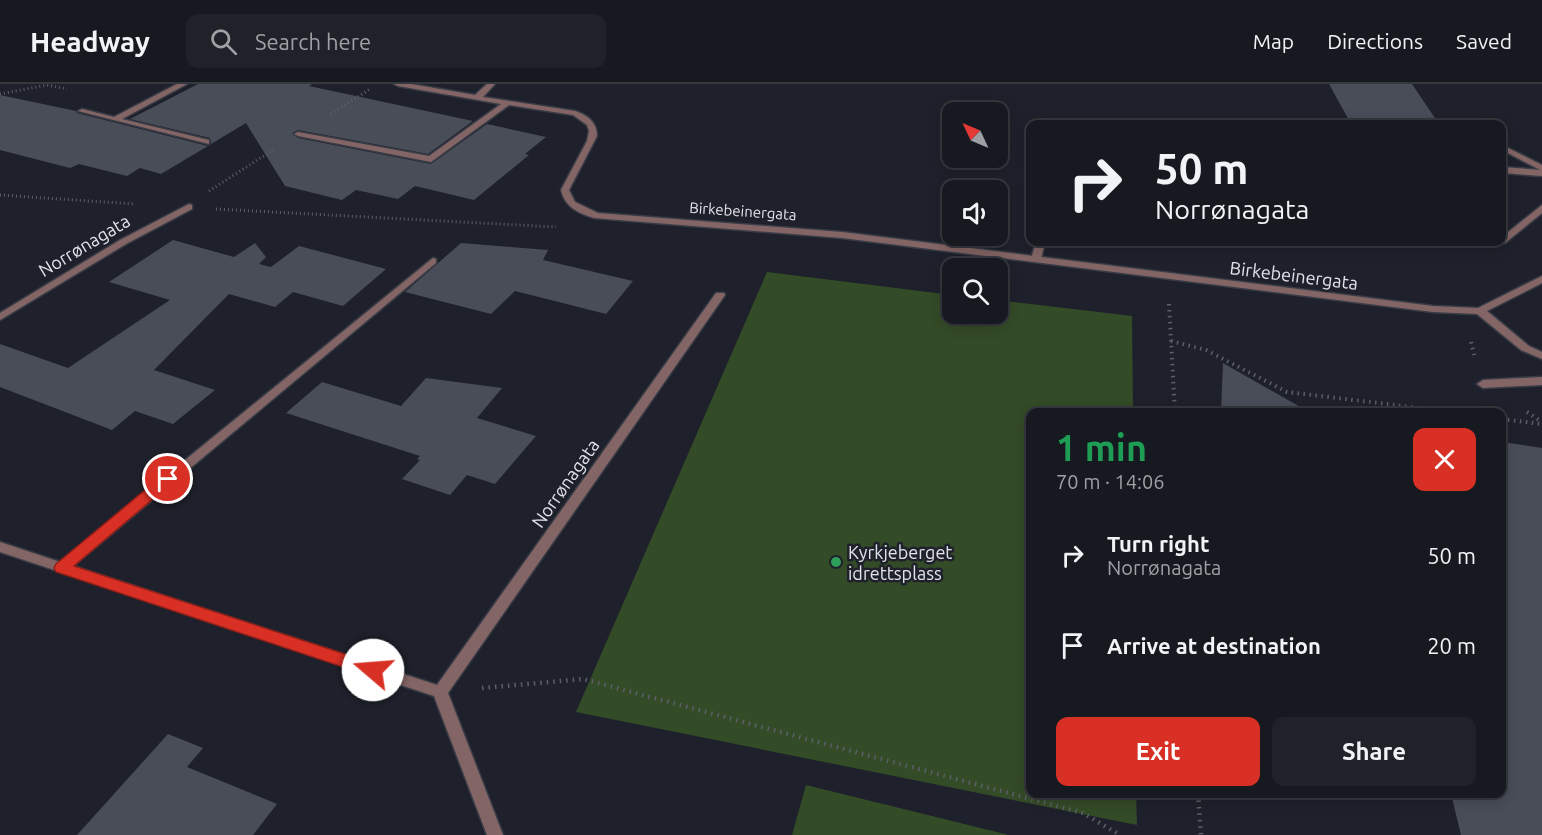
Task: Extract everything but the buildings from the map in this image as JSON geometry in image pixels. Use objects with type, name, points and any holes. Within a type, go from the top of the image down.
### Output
[{"type":"street","points":[[115,119],[183,84]]},
{"type":"street","points":[[398,84],[507,103]]},
{"type":"street","points":[[477,98],[491,84]]},
{"type":"street","points":[[298,134],[431,159],[507,103]]},
{"type":"street","name":"Birkebeinergata","points":[[507,103],[562,111],[586,118],[593,128],[591,141],[565,190],[567,199],[573,207],[585,212],[615,218],[798,230],[1433,309],[1480,311],[1542,279]]},
{"type":"street","points":[[82,111],[206,142]]},
{"type":"street","points":[[1506,149],[1542,168]]},
{"type":"street","points":[[1506,170],[1542,173]]},
{"type":"street","name":"Norrønagata","points":[[0,317],[123,242],[189,207]]},
{"type":"street","points":[[1506,237],[1542,208]]},
{"type":"street","points":[[1036,259],[1039,246]]},
{"type":"street","points":[[62,568],[433,261]]},
{"type":"street","name":"Norrønagata","points":[[440,692],[720,295]]},
{"type":"street","points":[[1480,311],[1525,348],[1542,356]]},
{"type":"street","points":[[1483,384],[1542,381]]},
{"type":"street","points":[[0,547],[440,692],[495,835]]},
{"type":"path","points":[[0,195],[565,228]]},
{"type":"path","points":[[1169,301],[1175,408]]},
{"type":"path","points":[[1171,340],[1223,358],[1287,392],[1420,408]]},
{"type":"path","points":[[1506,418],[1542,423]]},
{"type":"path","points":[[440,692],[583,679],[1026,798]]},
{"type":"path","points":[[1027,798],[1083,813],[1120,835]]},
{"type":"path","points":[[1198,798],[1201,835]]},
{"type":"green space","name":"Kyrkjeberget idrettsplass","points":[[767,272],[942,294],[942,324],[1008,324],[1008,301],[1132,316],[1133,408],[1026,408],[1026,798],[1136,798],[1137,825],[576,712]]},
{"type":"green space","points":[[806,785],[1009,835],[792,835]]},
{"type":"place","name":"Kyrkjeberget idrettsplass","points":[[836,562]]},
{"type":"route","points":[[168,479],[62,568],[373,670]]}]
